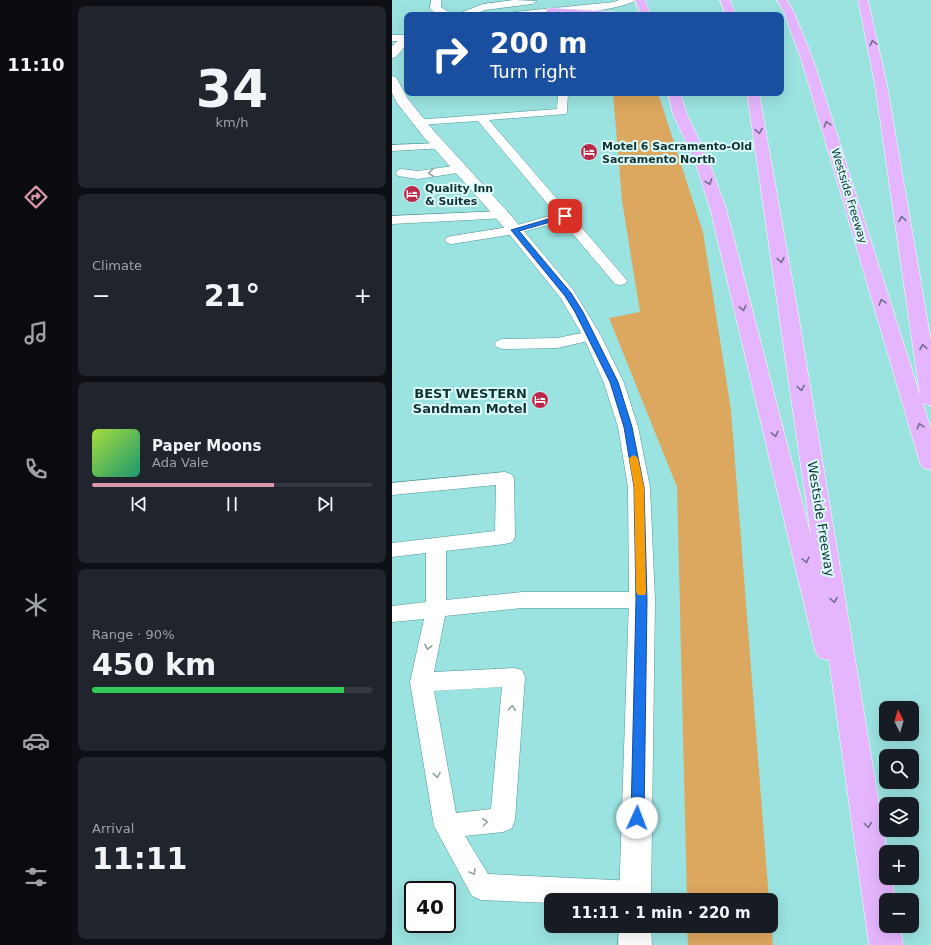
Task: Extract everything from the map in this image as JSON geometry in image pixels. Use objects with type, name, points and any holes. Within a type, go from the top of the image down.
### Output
[{"type":"highway","points":[[640,0],[645,12]]},
{"type":"highway","points":[[725,0],[730,12]]},
{"type":"highway","points":[[863,0],[881,84],[931,400]]},
{"type":"highway","name":"Westside Freeway","points":[[785,6],[808,62],[931,463]]},
{"type":"highway","points":[[551,11],[567,12]]},
{"type":"highway","points":[[675,96],[680,114],[702,162],[718,208],[863,787]]},
{"type":"highway","name":"Westside Freeway","points":[[753,96],[863,787],[886,945]]},
{"type":"street","points":[[436,0],[435,8],[442,12]]},
{"type":"street","points":[[471,12],[483,7],[543,0]]},
{"type":"street","points":[[542,12],[616,5],[628,0]]},
{"type":"street","points":[[392,54],[404,41]]},
{"type":"street","points":[[393,87],[419,122],[515,230],[568,295],[592,336],[614,382],[628,427],[639,487],[642,600],[635,893]]},
{"type":"street","points":[[635,933],[635,945]]},
{"type":"lane","points":[[392,38],[404,38]]},
{"type":"lane","points":[[419,122],[562,112],[563,96]]},
{"type":"lane","points":[[480,117],[620,282]]},
{"type":"lane","points":[[393,152],[440,146]]},
{"type":"lane","points":[[402,172],[418,175],[460,169]]},
{"type":"lane","points":[[392,220],[502,216]]},
{"type":"lane","points":[[452,240],[515,230],[565,216]]},
{"type":"lane","points":[[502,344],[558,343],[592,336]]},
{"type":"lane","points":[[392,489],[505,478],[505,537],[392,550]]},
{"type":"lane","points":[[436,545],[436,609],[421,682],[446,826],[481,887],[573,893]]},
{"type":"lane","points":[[392,614],[522,600],[642,600]]},
{"type":"lane","points":[[421,682],[514,677],[504,820],[446,826]]},
{"type":"shaded area","points":[[613,96],[659,96],[703,232],[731,410],[768,893],[687,893],[677,487],[609,318],[640,312],[622,201]]},
{"type":"shaded area","points":[[687,933],[772,933],[773,945],[688,945]]},
{"type":"slow traffic","points":[[634,458],[639,487],[641,592]]},
{"type":"place","name":"Motel 6 Sacramento-Old Sacramento North","points":[[589,152]]},
{"type":"place","name":"Quality Inn & Suites","points":[[412,194]]},
{"type":"place","name":"BEST WESTERN Sandman Motel","points":[[540,400]]},
{"type":"route","points":[[565,216],[515,230],[568,295],[579,312],[614,382],[628,427],[639,487],[642,600],[637,818]]}]
